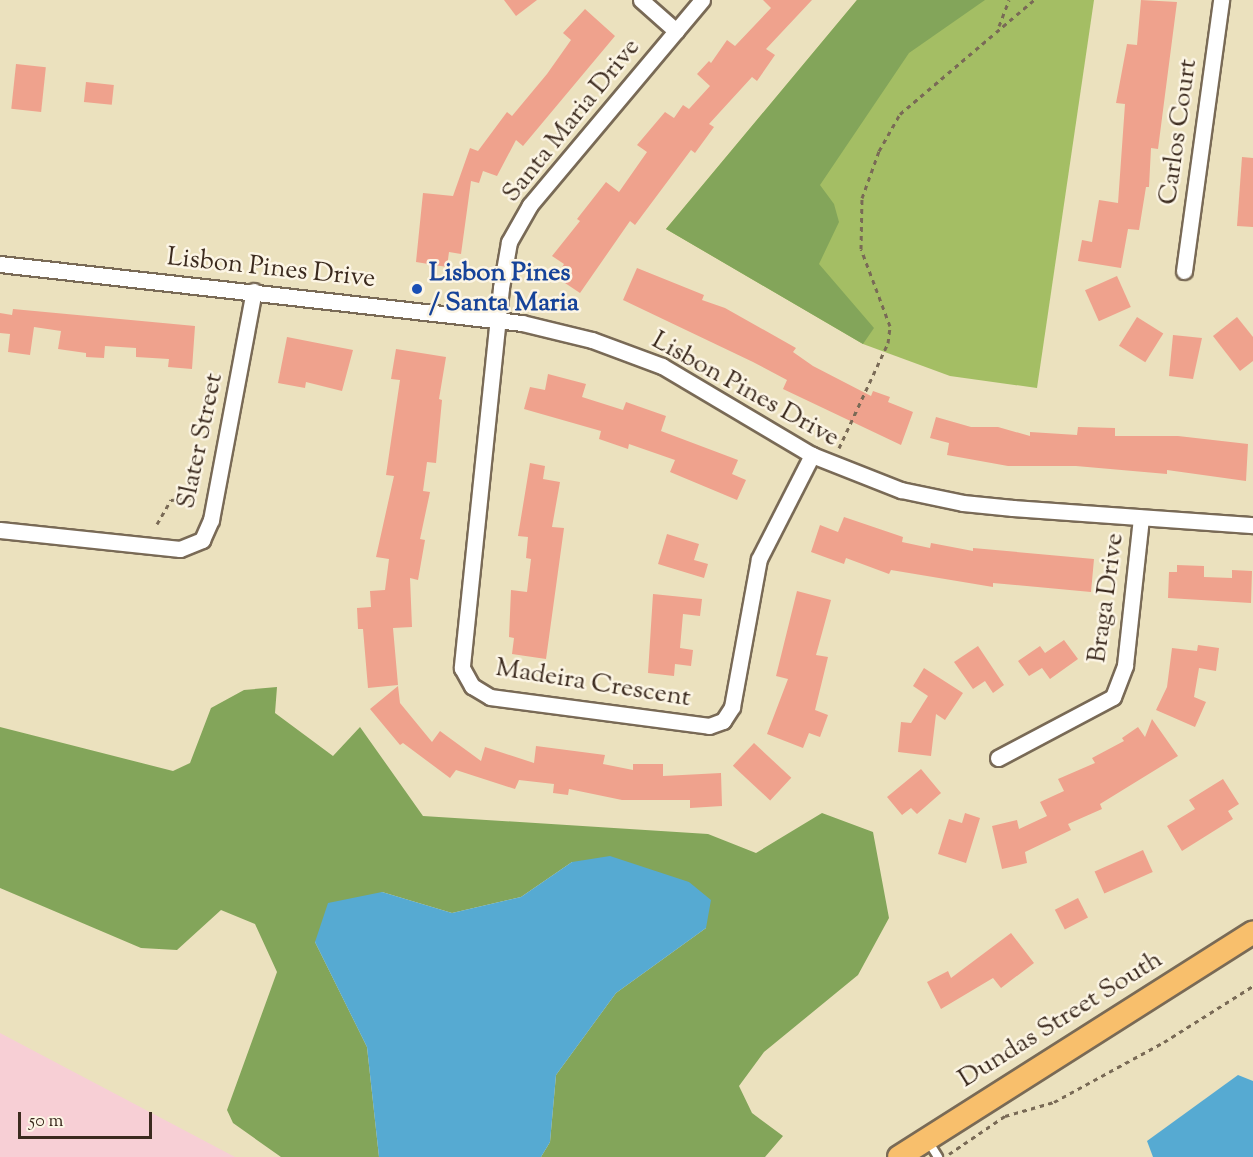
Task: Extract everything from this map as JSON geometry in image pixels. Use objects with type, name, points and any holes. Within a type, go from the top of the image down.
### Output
[{"type":"main road","name":"Dundas Street South","points":[[899,1157],[932,1148],[1253,932]]},
{"type":"street","points":[[641,0],[676,31]]},
{"type":"street","name":"Santa Maria Drive","points":[[499,320],[509,242],[530,205],[702,0]]},
{"type":"street","name":"Carlos Court","points":[[1184,271],[1221,0]]},
{"type":"street","name":"Lisbon Pines Drive","points":[[0,264],[499,320],[592,340],[662,366],[812,455],[866,478],[931,497],[1141,518],[1253,525]]},
{"type":"street","name":"Slater Street","points":[[0,530],[180,549],[202,540],[212,520],[254,291]]},
{"type":"street","name":"Madeira Crescent","points":[[499,320],[462,668],[472,686],[490,697],[709,726],[723,721],[732,707],[759,559],[812,455]]},
{"type":"street","name":"Braga Drive","points":[[998,758],[1113,697],[1125,665],[1141,518]]},
{"type":"path","points":[[999,27],[1009,0]]},
{"type":"path","points":[[837,452],[888,343],[890,326],[861,249],[862,198],[879,151],[900,114],[999,27],[1034,0]]},
{"type":"path","points":[[157,524],[171,500],[193,498]]},
{"type":"path","points":[[943,1157],[1005,1116],[1054,1102],[1164,1042],[1253,986]]},
{"type":"shaded area","points":[[0,1033],[235,1157],[0,1157]]},
{"type":"green space","points":[[857,0],[1094,0],[1037,388],[950,376],[863,344],[666,229]]},
{"type":"green space","points":[[857,0],[985,0],[909,53],[820,185],[834,204],[839,222],[819,264],[874,328],[863,344],[666,229]]},
{"type":"green space","points":[[277,687],[275,713],[333,756],[360,727],[423,816],[708,834],[756,853],[822,813],[873,832],[889,918],[858,975],[764,1052],[739,1086],[752,1113],[783,1136],[765,1157],[541,1157],[550,1142],[556,1075],[616,993],[706,928],[572,862],[521,897],[452,913],[382,892],[315,942],[367,1047],[379,1157],[281,1157],[233,1123],[227,1110],[277,972],[255,924],[221,910],[177,950],[141,948],[0,888],[0,727],[173,771],[190,763],[211,708],[244,690]]},
{"type":"water","points":[[610,856],[689,882],[711,900],[706,928],[616,993],[556,1075],[550,1142],[541,1157],[379,1157],[367,1047],[315,942],[328,903],[382,892],[452,913],[521,897],[572,862]]},
{"type":"water","points":[[1238,1075],[1253,1081],[1253,1157],[1153,1157],[1147,1141]]},
{"type":"building","points":[[504,0],[537,0],[516,16]]},
{"type":"building","points":[[763,0],[812,0],[766,49],[775,55],[757,81],[752,77],[709,124],[714,127],[695,153],[691,150],[635,225],[630,221],[580,293],[556,277],[564,264],[552,256],[580,221],[577,219],[606,182],[619,192],[647,152],[637,145],[665,112],[674,118],[683,105],[689,109],[710,86],[697,74],[709,61],[711,63],[727,40],[735,46],[771,8]]},
{"type":"building","points":[[1141,0],[1177,2],[1158,149],[1151,148],[1149,187],[1146,187],[1139,230],[1128,229],[1121,268],[1078,261],[1082,240],[1092,242],[1099,200],[1118,203],[1125,104],[1116,103],[1127,44],[1137,45]]},
{"type":"building","points":[[585,9],[615,36],[523,146],[516,140],[497,176],[483,171],[479,183],[471,181],[461,254],[449,252],[447,267],[416,262],[423,193],[453,196],[470,148],[478,151],[507,112],[512,116],[547,74],[571,40],[563,33]]},
{"type":"building","points":[[16,64],[46,67],[41,112],[11,109]]},
{"type":"building","points":[[86,82],[114,85],[112,105],[84,102]]},
{"type":"building","points":[[1242,157],[1253,158],[1253,227],[1237,226]]},
{"type":"building","points":[[637,268],[704,295],[702,300],[725,308],[796,348],[793,352],[813,366],[871,396],[873,391],[890,397],[888,402],[913,412],[901,445],[783,389],[787,380],[753,362],[623,300]]},
{"type":"building","points":[[1117,276],[1131,307],[1099,321],[1085,290]]},
{"type":"building","points":[[13,309],[195,326],[192,369],[168,367],[169,359],[136,357],[136,348],[105,346],[104,358],[86,357],[86,353],[58,349],[61,331],[34,327],[30,355],[8,352],[10,334],[0,333],[0,313],[12,315]]},
{"type":"building","points":[[1137,317],[1163,333],[1145,362],[1119,346]]},
{"type":"building","points":[[1237,317],[1253,337],[1253,361],[1240,371],[1213,336]]},
{"type":"building","points":[[1173,335],[1202,338],[1193,379],[1169,376]]},
{"type":"building","points":[[287,337],[353,350],[342,391],[306,382],[305,388],[278,383]]},
{"type":"building","points":[[396,349],[446,357],[439,399],[442,400],[436,463],[427,462],[423,491],[430,492],[420,539],[425,540],[418,580],[410,578],[412,627],[393,628],[398,685],[368,688],[363,629],[358,629],[357,608],[371,607],[370,591],[385,590],[389,559],[376,557],[394,476],[386,475],[400,380],[391,379]]},
{"type":"building","points":[[548,374],[586,384],[582,397],[623,410],[626,402],[666,416],[661,431],[738,460],[732,474],[746,480],[737,500],[670,472],[675,460],[629,444],[628,449],[599,439],[601,431],[524,409],[530,387],[545,390]]},
{"type":"building","points":[[936,417],[971,427],[998,427],[1030,436],[1030,432],[1077,435],[1078,427],[1115,428],[1115,436],[1178,436],[1248,444],[1246,481],[1167,470],[1167,474],[1076,466],[1008,466],[947,455],[949,443],[930,438]]},
{"type":"building","points":[[530,463],[545,466],[543,479],[560,482],[552,527],[564,528],[546,659],[512,654],[514,638],[509,637],[511,590],[527,592],[531,559],[526,558],[528,537],[518,536]]},
{"type":"building","points":[[844,517],[903,537],[902,542],[930,548],[931,543],[973,551],[973,548],[1094,559],[1091,592],[993,583],[993,587],[891,570],[889,574],[846,558],[844,564],[811,552],[820,525],[838,532]]},
{"type":"building","points":[[667,534],[699,544],[694,560],[708,564],[704,578],[658,564]]},
{"type":"building","points":[[1177,565],[1204,566],[1204,577],[1232,578],[1232,570],[1252,571],[1251,603],[1168,598],[1169,572],[1177,572]]},
{"type":"building","points":[[797,591],[831,600],[816,655],[828,657],[815,710],[828,715],[820,737],[809,733],[803,748],[767,734],[788,679],[776,676]]},
{"type":"building","points":[[653,594],[702,599],[700,616],[683,614],[680,648],[693,650],[691,666],[675,664],[674,676],[648,673]]},
{"type":"building","points":[[1064,640],[1078,659],[1050,679],[1042,668],[1029,676],[1018,661],[1040,646],[1045,653]]},
{"type":"building","points":[[1198,645],[1219,648],[1216,671],[1199,668],[1194,697],[1206,702],[1195,727],[1156,710],[1167,687],[1172,648],[1197,651]]},
{"type":"building","points":[[978,646],[1004,685],[993,693],[985,681],[973,689],[954,662]]},
{"type":"building","points":[[924,668],[963,693],[945,720],[936,714],[931,756],[898,752],[901,722],[911,723],[928,696],[913,686]]},
{"type":"building","points":[[398,686],[400,703],[432,742],[440,731],[481,761],[485,747],[534,763],[536,746],[605,755],[603,764],[633,770],[633,764],[663,764],[663,776],[721,773],[722,806],[690,808],[690,800],[622,800],[569,789],[568,795],[553,793],[554,784],[519,780],[515,789],[456,770],[450,778],[403,743],[400,745],[370,709]]},
{"type":"building","points":[[1152,719],[1178,756],[1100,804],[1102,809],[1068,824],[1071,830],[1025,852],[1027,863],[1002,869],[992,826],[1017,820],[1019,829],[1047,816],[1040,802],[1064,791],[1058,779],[1095,763],[1092,758],[1124,741],[1122,738],[1138,727],[1145,737]]},
{"type":"building","points":[[754,743],[791,778],[770,800],[733,766]]},
{"type":"building","points":[[921,769],[941,793],[917,814],[911,808],[902,815],[887,797]]},
{"type":"building","points":[[1223,779],[1239,804],[1228,811],[1233,819],[1182,851],[1167,826],[1195,809],[1189,800]]},
{"type":"building","points":[[965,813],[980,818],[966,863],[938,854],[949,819],[962,823]]},
{"type":"building","points":[[1143,850],[1153,872],[1104,893],[1095,872]]},
{"type":"building","points":[[1078,898],[1088,918],[1065,929],[1055,910]]},
{"type":"building","points":[[1011,933],[1034,963],[1001,988],[993,978],[941,1009],[927,982],[948,971],[951,978]]},
{"type":"place","name":"Lisbon Pines / Santa Maria","points":[[417,289]]}]
